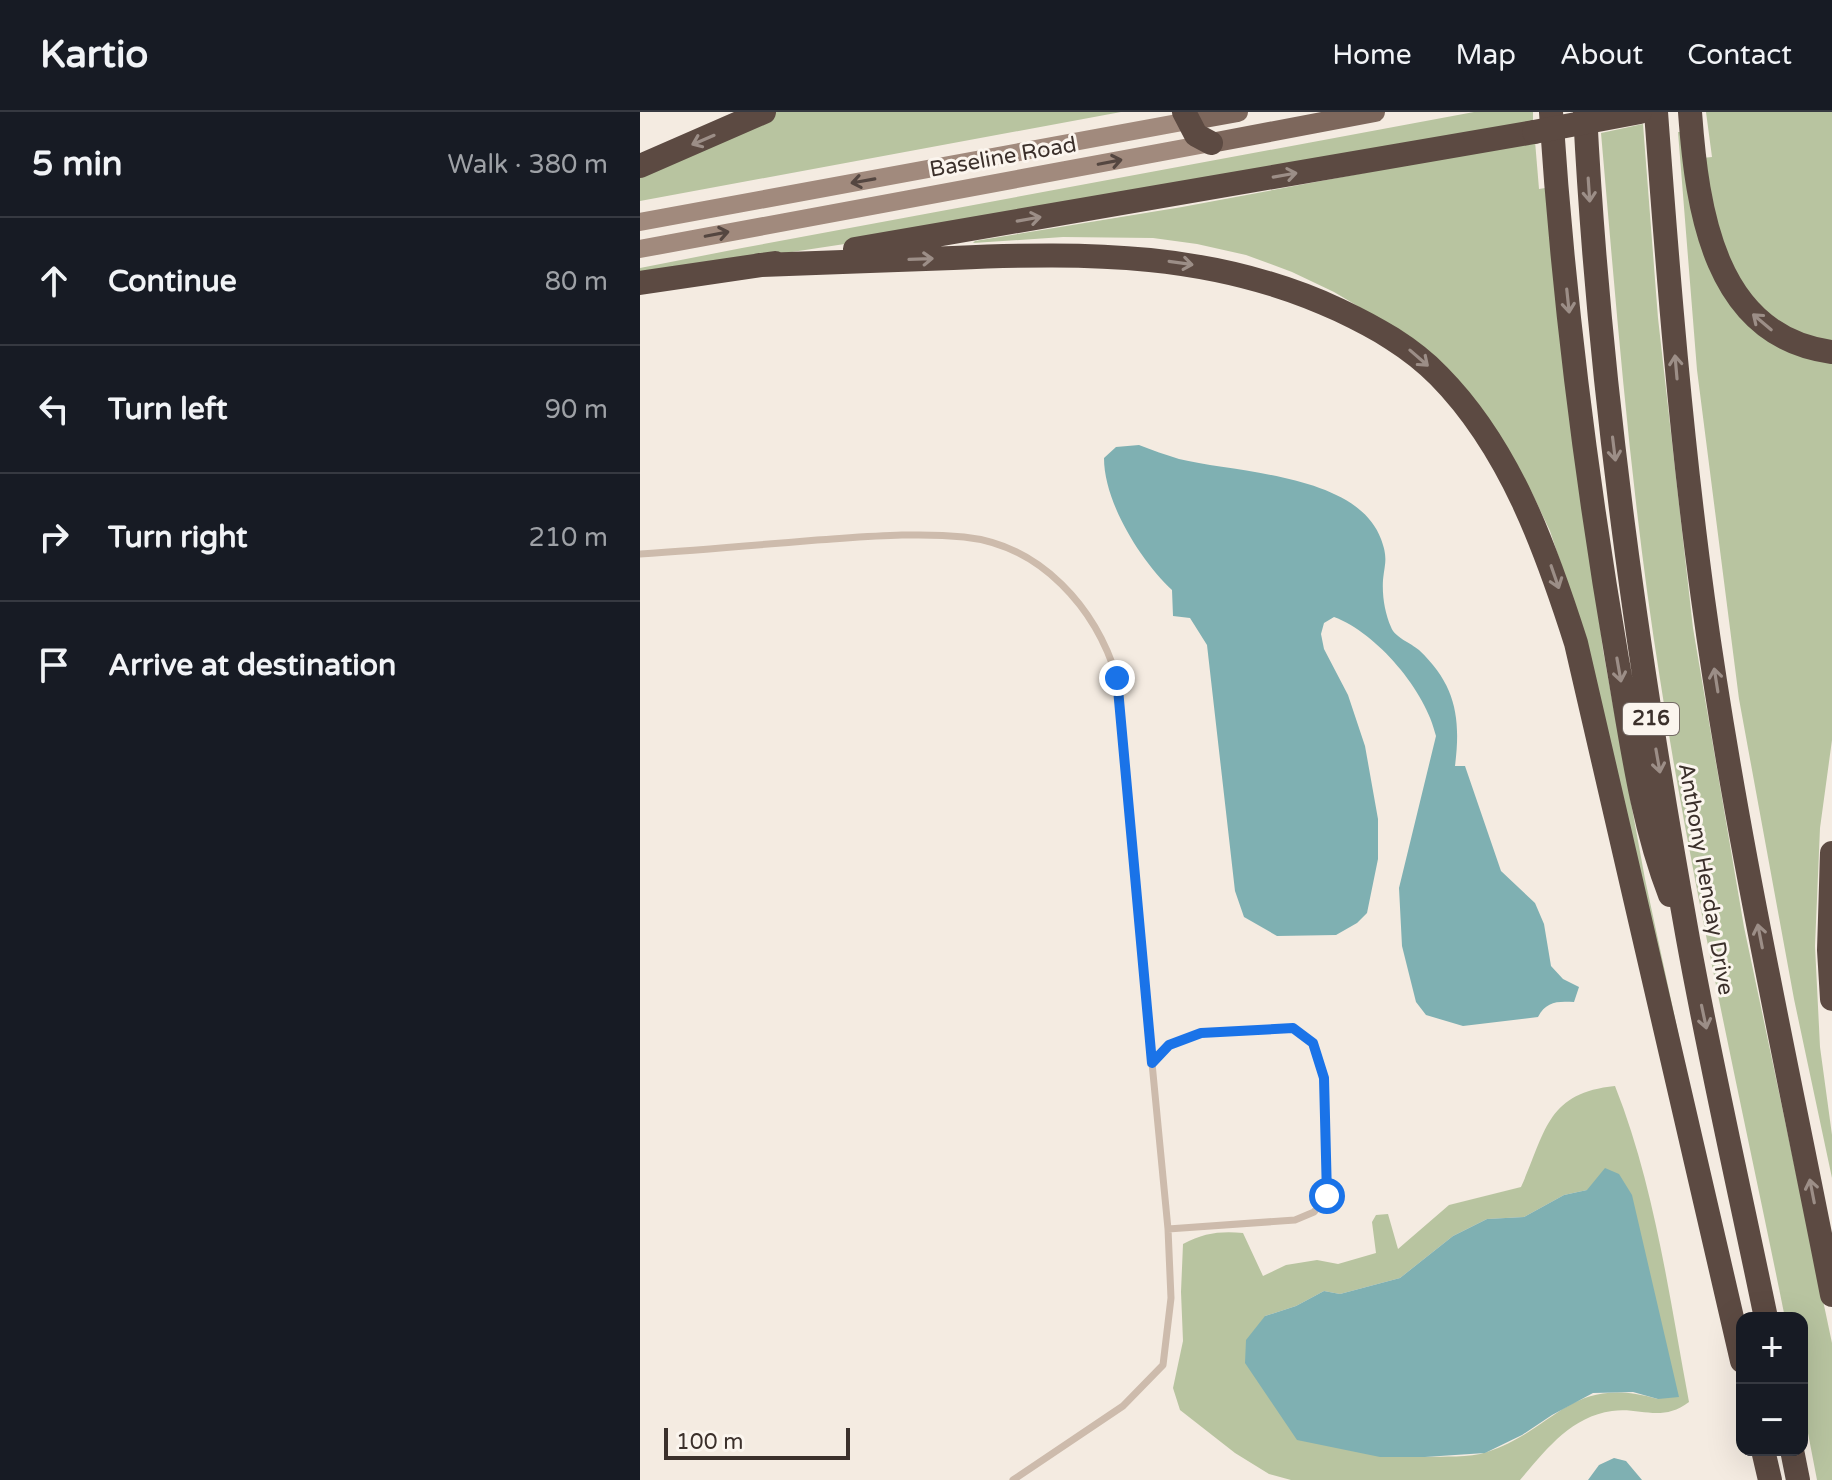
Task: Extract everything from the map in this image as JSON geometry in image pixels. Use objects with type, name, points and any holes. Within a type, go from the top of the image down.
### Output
[{"type":"highway","points":[[640,166],[764,112]]},
{"type":"highway","points":[[1551,112],[1558,209],[1595,534],[1656,861],[1688,942]]},
{"type":"highway","name":"Anthony Henday Drive","points":[[1585,112],[1597,296],[1638,641],[1688,942],[1765,1312]]},
{"type":"highway","points":[[640,283],[1640,112]]},
{"type":"highway","name":"Anthony Henday Drive","points":[[1656,112],[1678,385],[1703,600],[1757,918],[1832,1295]]},
{"type":"highway","points":[[1690,112],[1698,195],[1713,252],[1727,277],[1758,322],[1782,337],[1811,349],[1832,352]]},
{"type":"highway","points":[[1186,117],[1196,135],[1211,143]]},
{"type":"highway","points":[[759,265],[1058,254],[1203,266],[1269,282],[1329,305],[1367,323],[1407,348],[1439,376],[1468,411],[1496,453],[1539,533],[1576,643],[1736,1335]]},
{"type":"highway","points":[[1832,853],[1829,950],[1832,999]]},
{"type":"highway","points":[[1764,1456],[1770,1480]]},
{"type":"highway","points":[[1793,1456],[1798,1480]]},
{"type":"main road","name":"Baseline Road","points":[[640,222],[1186,117],[1238,112]]},
{"type":"main road","name":"Baseline Road","points":[[640,249],[1375,112]]},
{"type":"lane","points":[[640,554],[853,538],[966,537],[1004,547],[1034,562],[1062,582],[1088,614],[1110,654],[1117,678],[1168,1229],[1171,1298],[1163,1365],[1123,1406],[1013,1480]]},
{"type":"lane","points":[[1152,1063],[1169,1045],[1201,1033],[1293,1028],[1313,1043],[1324,1078],[1327,1196],[1314,1212],[1295,1220],[1168,1229]]},
{"type":"green space","points":[[773,112],[1121,112],[640,201],[640,170]]},
{"type":"green space","points":[[1474,112],[1533,112],[1533,123],[1056,212],[640,275],[640,268],[742,248]]},
{"type":"green space","points":[[1706,112],[1832,112],[1832,342],[1815,339],[1783,325],[1755,302],[1723,253],[1702,158],[1712,157]]},
{"type":"green space","points":[[1643,124],[1658,318],[1693,628],[1744,927],[1832,1343],[1832,1480],[1817,1480],[1808,1433],[1808,1312],[1784,1312],[1673,759],[1641,543],[1601,133]]},
{"type":"green space","points":[[1678,132],[1684,132],[1717,278],[1832,358],[1832,740],[1820,828],[1815,946],[1820,1047],[1832,1135],[1832,1178],[1794,999],[1739,699],[1697,370]]},
{"type":"green space","points":[[1535,141],[1539,189],[1545,188],[1603,650],[1645,879],[1681,1046],[1571,594],[1550,531],[1502,442],[1376,317],[1292,272],[1246,255],[1153,238],[1063,237],[973,243]]},
{"type":"green space","points":[[1615,1086],[1629,1124],[1660,1242],[1689,1402],[1669,1412],[1622,1410],[1597,1414],[1584,1420],[1560,1436],[1520,1480],[1291,1480],[1269,1474],[1235,1453],[1180,1410],[1173,1388],[1183,1341],[1183,1244],[1212,1234],[1243,1233],[1263,1276],[1286,1265],[1317,1260],[1338,1264],[1376,1253],[1372,1222],[1376,1215],[1388,1214],[1398,1249],[1449,1205],[1521,1187],[1552,1118],[1575,1097]],"holes":[[[1587,1190],[1658,1399],[1628,1393],[1604,1393],[1566,1407],[1511,1442],[1487,1452],[1425,1457],[1265,1316],[1296,1306],[1324,1291],[1340,1294],[1400,1278],[1453,1236],[1487,1219],[1524,1217],[1564,1195]]]},
{"type":"water","points":[[1139,445],[1179,459],[1262,473],[1322,489],[1347,501],[1368,517],[1385,551],[1383,592],[1391,627],[1431,663],[1448,689],[1456,717],[1455,766],[1465,766],[1501,871],[1535,903],[1544,924],[1551,966],[1563,979],[1579,987],[1574,1002],[1553,1003],[1538,1017],[1463,1026],[1426,1015],[1416,1002],[1402,946],[1399,888],[1436,736],[1422,701],[1397,666],[1367,636],[1334,617],[1324,623],[1321,634],[1324,649],[1348,695],[1365,746],[1378,819],[1378,859],[1367,913],[1336,935],[1277,936],[1244,917],[1235,891],[1207,645],[1190,618],[1173,616],[1172,590],[1136,547],[1110,493],[1104,458],[1116,447]]},
{"type":"water","points":[[1605,1168],[1619,1174],[1632,1195],[1679,1397],[1658,1399],[1633,1392],[1593,1393],[1485,1453],[1380,1457],[1297,1440],[1245,1363],[1246,1340],[1265,1316],[1296,1306],[1324,1291],[1340,1294],[1400,1278],[1453,1236],[1487,1219],[1524,1217],[1564,1195],[1587,1190]]},
{"type":"water","points":[[1614,1458],[1626,1461],[1642,1480],[1588,1480],[1599,1465]]},
{"type":"route","points":[[1117,678],[1152,1063],[1169,1045],[1201,1033],[1293,1028],[1313,1043],[1324,1078],[1327,1196]]}]
